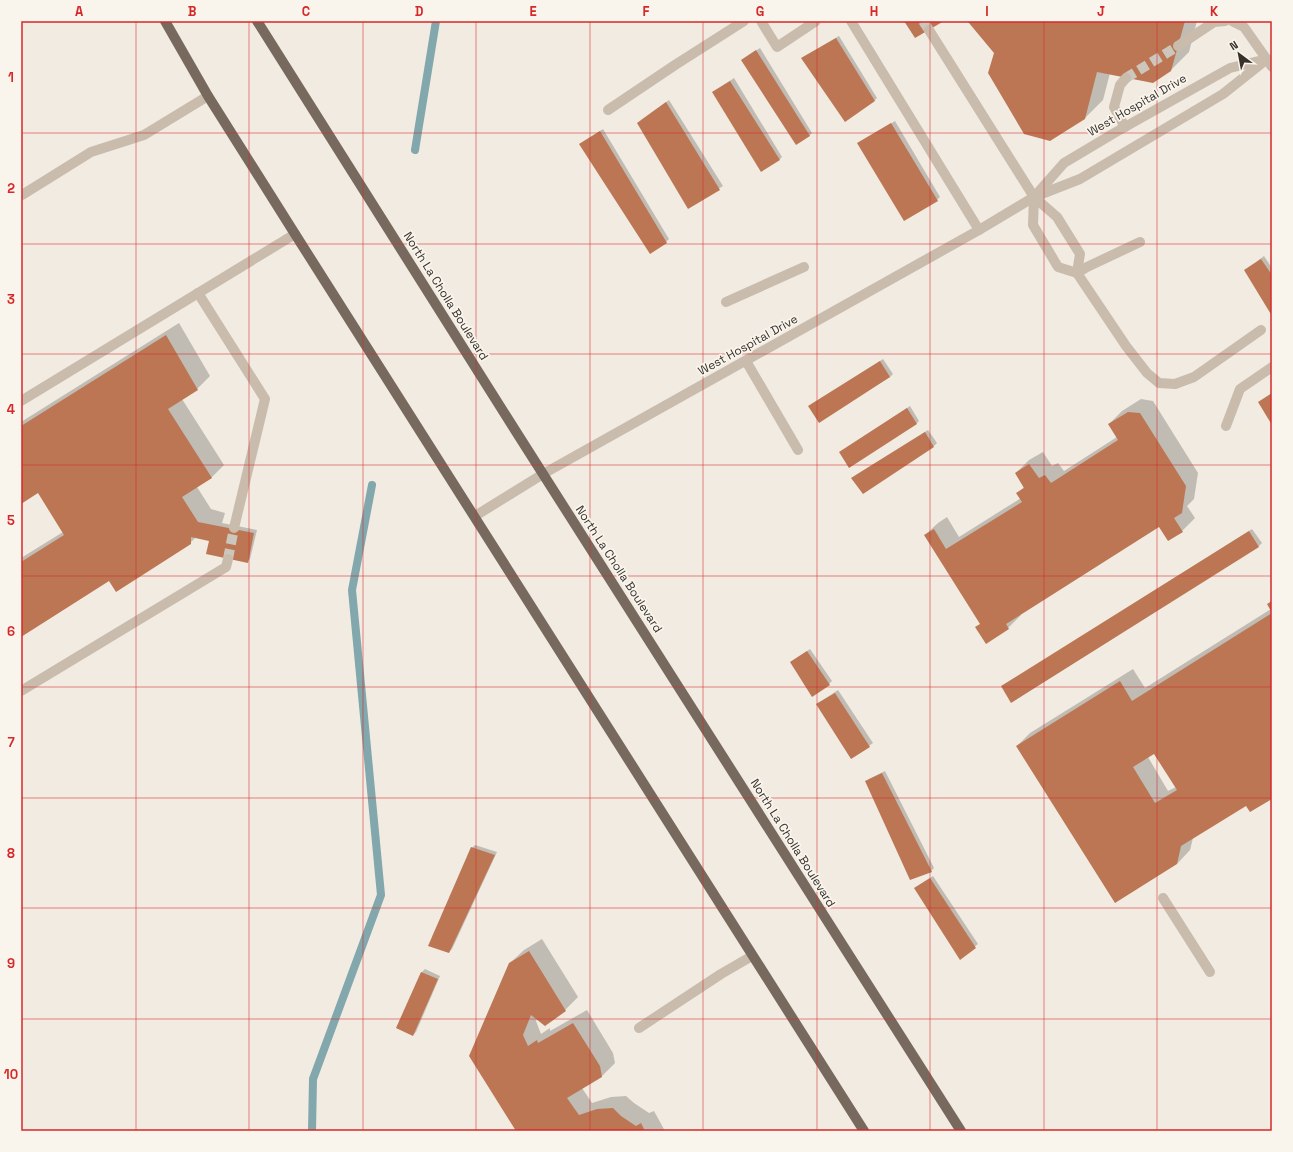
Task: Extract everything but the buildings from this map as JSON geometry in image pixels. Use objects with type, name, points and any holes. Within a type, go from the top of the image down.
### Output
[{"type":"main road","points":[[165,21],[208,96],[294,234],[475,516],[864,1131]]},
{"type":"main road","name":"North La Cholla Boulevard","points":[[257,21],[961,1131]]},
{"type":"street","points":[[608,110],[744,21]]},
{"type":"street","points":[[761,21],[777,47],[816,21]]},
{"type":"street","points":[[851,21],[978,230]]},
{"type":"street","points":[[1178,46],[1214,22],[1225,21]]},
{"type":"street","points":[[1232,21],[1244,27],[1270,61]]},
{"type":"street","points":[[929,30],[1034,197],[1057,216],[1080,254],[1077,273]]},
{"type":"street","name":"West Hospital Drive","points":[[475,516],[543,474],[746,361],[1034,197],[1083,178],[1223,94],[1270,61]]},
{"type":"street","name":"West Hospital Drive","points":[[1034,197],[1064,163],[1125,126],[1230,68],[1270,61]]},
{"type":"street","points":[[1125,126],[1114,107],[1120,85],[1126,78]]},
{"type":"street","points":[[22,195],[91,152],[144,135],[208,96]]},
{"type":"street","points":[[1034,197],[1033,225],[1058,267],[1077,273],[1126,346],[1147,373],[1159,383],[1175,384],[1194,377],[1261,330]]},
{"type":"street","points":[[21,401],[294,234]]},
{"type":"street","points":[[1077,273],[1140,242]]},
{"type":"street","points":[[726,302],[804,267]]},
{"type":"street","points":[[198,293],[265,399],[234,528]]},
{"type":"street","points":[[746,361],[798,450]]},
{"type":"street","points":[[1226,426],[1240,389],[1272,367]]},
{"type":"street","points":[[21,691],[226,566],[228,558]]},
{"type":"street","points":[[1163,898],[1210,972]]},
{"type":"street","points":[[639,1028],[721,974],[752,956]]},
{"type":"waterway","points":[[415,150],[436,21]]},
{"type":"waterway","points":[[312,1131],[313,1079],[381,895],[352,590],[372,485]]},
{"type":"tunnel","points":[[923,21],[929,30]]},
{"type":"tunnel","points":[[1126,78],[1178,46]]},
{"type":"tunnel","points":[[228,559],[234,528]]}]
